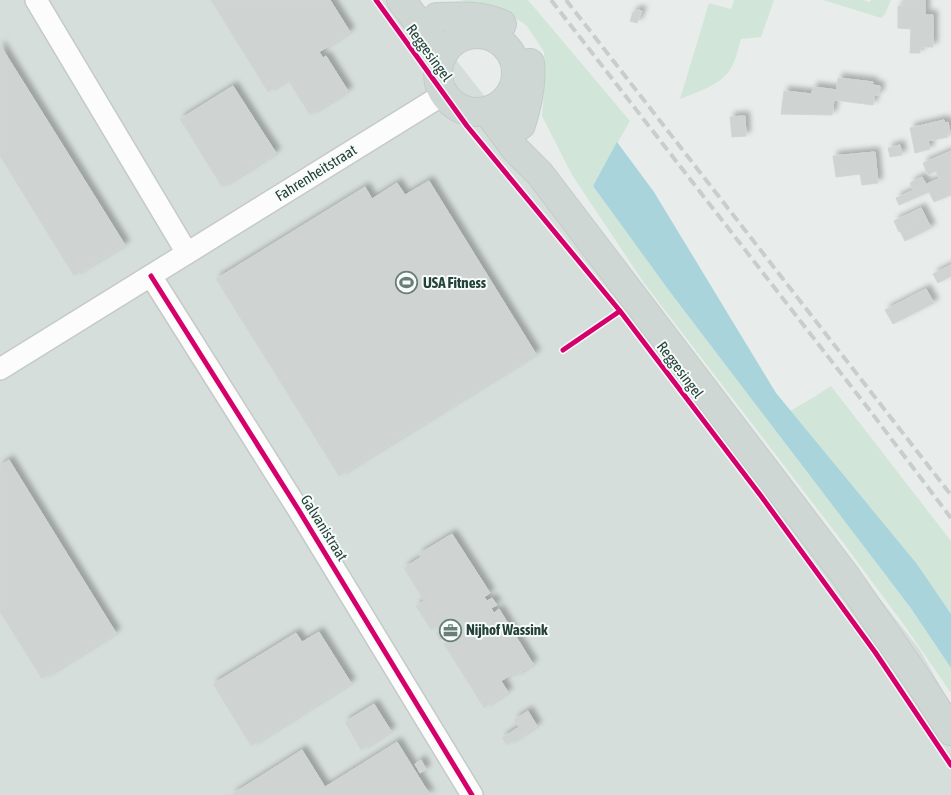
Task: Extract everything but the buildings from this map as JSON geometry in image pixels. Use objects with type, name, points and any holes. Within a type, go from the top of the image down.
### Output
[{"type":"main road","name":"Reggesingel","points":[[401,0],[451,46]]},
{"type":"main road","name":"Reggesingel","points":[[428,9],[451,46]]},
{"type":"main road","points":[[428,9],[494,20],[509,27],[523,41],[530,58],[532,79],[522,125]]},
{"type":"main road","points":[[473,34],[486,35],[498,40],[508,48],[514,60],[516,73],[514,86],[497,104],[471,111],[456,105],[444,94],[438,74],[439,64],[451,46],[473,34]]},
{"type":"main road","name":"Reggesingel","points":[[497,104],[522,125],[540,174]]},
{"type":"main road","name":"Reggesingel","points":[[497,104],[516,150],[540,174],[844,575],[920,683],[951,731]]},
{"type":"street","points":[[36,0],[187,253]]},
{"type":"street","name":"Fahrenheitstraat","points":[[0,369],[444,94]]},
{"type":"street","name":"Galvanistraat","points":[[151,276],[298,509],[472,795]]},
{"type":"shaded area","points":[[0,0],[409,0],[920,650],[951,706],[951,795],[0,795]]},
{"type":"green space","points":[[460,0],[528,0],[630,121],[593,186],[670,292],[910,607],[951,668],[951,693],[907,629],[842,541],[644,283],[572,175],[542,116],[545,76],[544,52],[527,26],[503,9],[480,7]]},
{"type":"green space","points":[[734,0],[774,0],[761,37],[741,39],[734,62],[725,76],[712,86],[680,99],[709,3],[731,9]]},
{"type":"green space","points":[[823,0],[863,0],[870,2],[871,0],[891,0],[885,14],[881,18]]},
{"type":"green space","points":[[831,386],[951,541],[951,614],[917,564],[790,411]]},
{"type":"water","points":[[617,142],[654,192],[776,393],[917,564],[951,614],[951,668],[910,607],[670,292],[593,186]]},
{"type":"railway","points":[[551,0],[951,518]]},
{"type":"railway","points":[[566,0],[951,495]]},
{"type":"cycle path","points":[[376,0],[467,126],[620,311],[761,496],[875,652],[951,765]]},
{"type":"cycle path","points":[[151,276],[298,509],[472,795]]},
{"type":"cycle path","points":[[563,350],[620,311]]},
{"type":"place","name":"USA Fitness","points":[[407,283]]},
{"type":"place","name":"Nijhof Wassink","points":[[450,630]]}]
